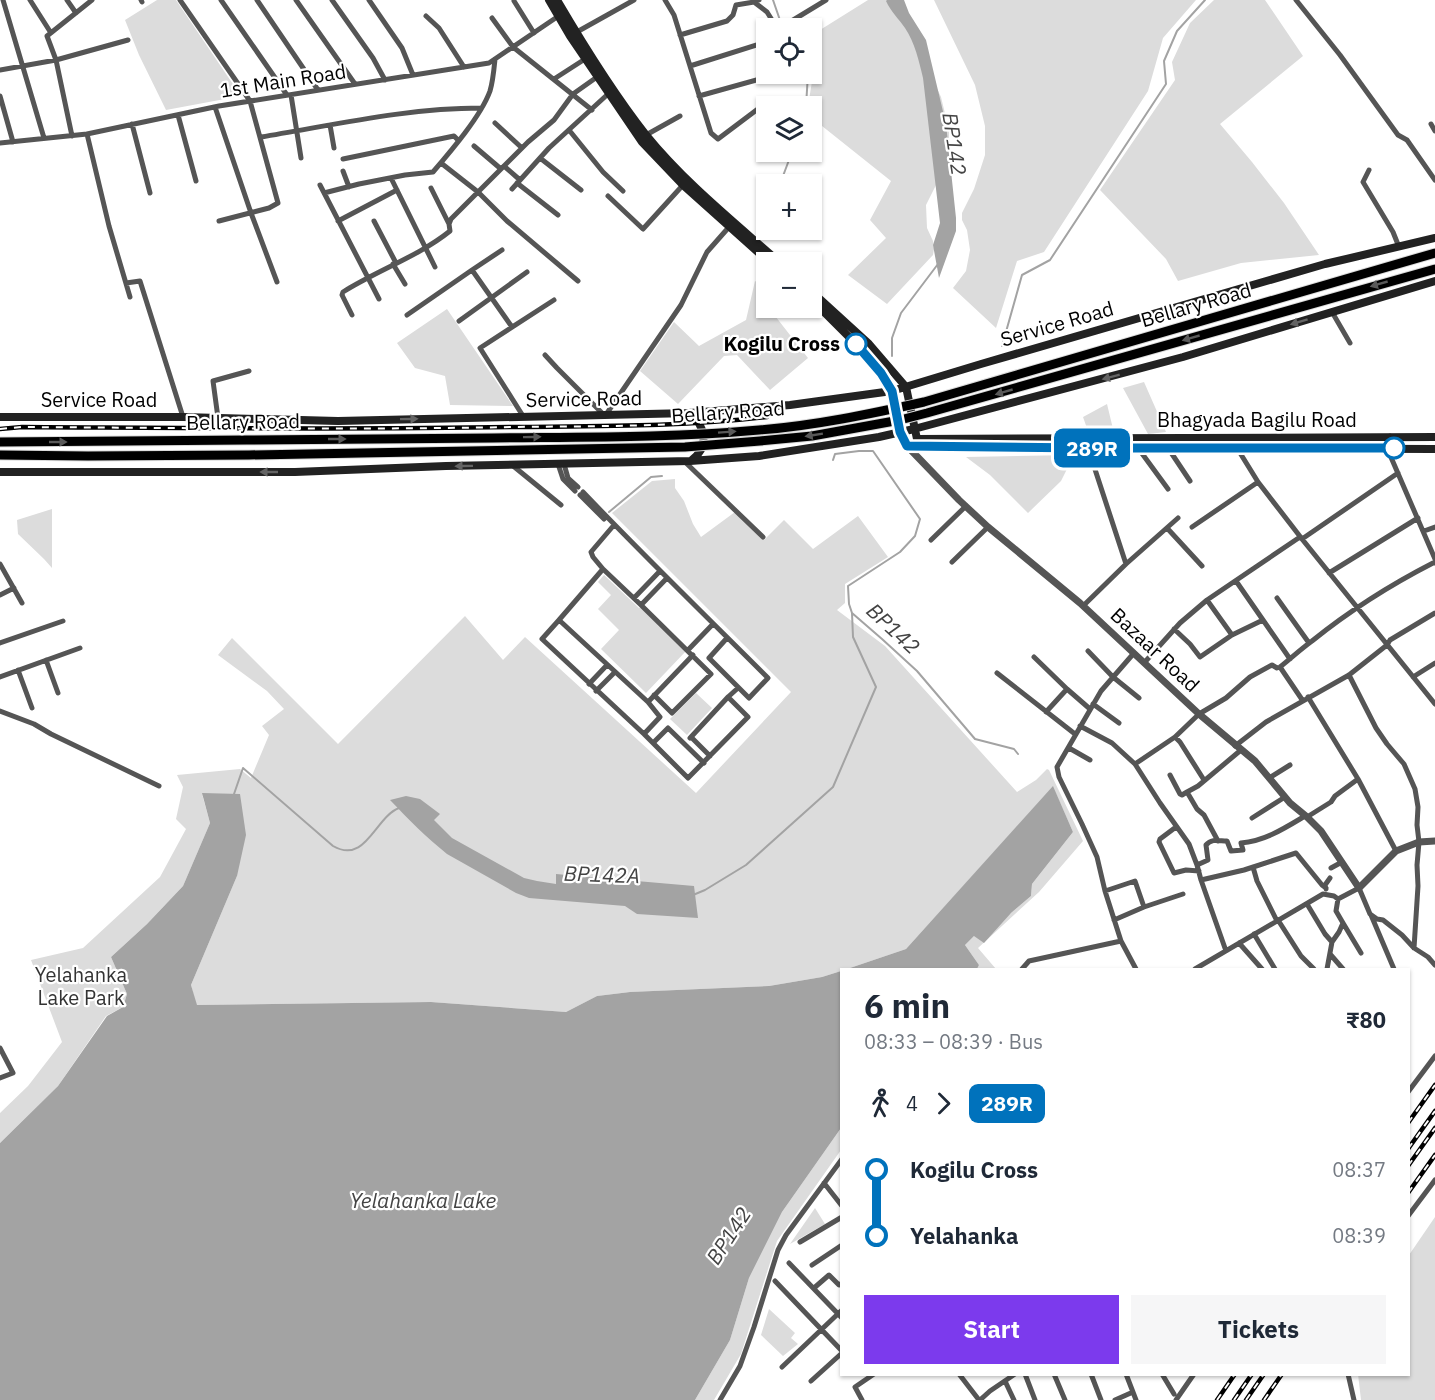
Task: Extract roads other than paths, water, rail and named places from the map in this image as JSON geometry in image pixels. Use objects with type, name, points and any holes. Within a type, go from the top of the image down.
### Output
[{"type":"highway","name":"Bellary Road","points":[[0,442],[642,436],[760,430],[800,425],[878,413],[924,402],[1435,253]]},
{"type":"highway","name":"Bellary Road","points":[[0,455],[88,456],[685,447],[812,436],[927,413],[1435,269]]},
{"type":"main road","points":[[549,0],[561,15],[585,59],[642,142],[683,185],[767,252]]},
{"type":"main road","points":[[557,0],[561,15]]},
{"type":"main road","points":[[572,34],[646,135],[723,217],[729,227],[758,252]]},
{"type":"main road","name":"Service Road","points":[[0,417],[183,417],[338,421],[690,413],[790,405],[892,391],[1325,264],[1435,238]]},
{"type":"main road","points":[[914,429],[1183,357],[1435,281]]},
{"type":"main road","points":[[822,301],[868,344],[906,387],[914,429],[909,442]]},
{"type":"main road","points":[[822,310],[863,351],[881,373],[892,391],[909,442]]},
{"type":"main road","points":[[863,351],[868,344]]},
{"type":"main road","points":[[687,461],[697,456],[703,437],[701,425],[690,413]]},
{"type":"main road","points":[[909,442],[914,429]]},
{"type":"main road","name":"Bhagyada Bagilu Road","points":[[909,442],[1238,437],[1435,437]]},
{"type":"main road","points":[[0,472],[295,472],[687,461],[759,456],[876,438],[909,442]]},
{"type":"main road","name":"Bhagyada Bagilu Road","points":[[909,442],[932,447],[1435,448]]},
{"type":"street","points":[[3,0],[44,138]]},
{"type":"street","points":[[30,0],[51,33]]},
{"type":"street","points":[[67,0],[76,13]]},
{"type":"street","points":[[72,136],[56,60],[47,36],[92,0]]},
{"type":"street","points":[[180,0],[250,101],[278,203],[269,208],[219,221]]},
{"type":"street","points":[[221,0],[289,95],[301,158]]},
{"type":"street","points":[[257,0],[318,90]]},
{"type":"street","points":[[296,0],[355,84]]},
{"type":"street","points":[[332,0],[373,58],[385,80]]},
{"type":"street","points":[[369,0],[402,48],[413,75]]},
{"type":"street","points":[[665,0],[674,15],[711,133],[718,139],[756,110]]},
{"type":"street","points":[[793,18],[818,2],[826,0]]},
{"type":"street","points":[[1296,0],[1340,55],[1398,135],[1407,140],[1435,180]]},
{"type":"street","points":[[514,1],[534,33]]},
{"type":"street","points":[[572,34],[630,1]]},
{"type":"street","points":[[680,35],[727,21],[733,15],[734,2],[756,1],[771,18]]},
{"type":"street","name":"1st Main Road","points":[[0,143],[87,134],[215,107],[489,63],[561,15]]},
{"type":"street","points":[[426,16],[439,28],[464,67]]},
{"type":"street","points":[[492,18],[513,46],[592,110]]},
{"type":"street","points":[[0,70],[56,60],[128,40]]},
{"type":"street","points":[[690,66],[756,45]]},
{"type":"street","points":[[324,193],[391,178],[434,172],[486,101],[491,88],[495,59]]},
{"type":"street","points":[[554,79],[585,59]]},
{"type":"street","points":[[449,224],[451,219],[522,148],[554,120],[573,94],[597,77]]},
{"type":"street","points":[[699,96],[756,80]]},
{"type":"street","points":[[512,189],[540,158],[608,94]]},
{"type":"street","points":[[0,96],[13,142]]},
{"type":"street","points":[[215,107],[277,282]]},
{"type":"street","points":[[261,137],[378,117],[456,108],[481,108]]},
{"type":"street","points":[[178,115],[196,181]]},
{"type":"street","points":[[646,135],[680,116]]},
{"type":"street","points":[[495,123],[522,148]]},
{"type":"street","points":[[132,124],[150,193]]},
{"type":"street","points":[[1431,124],[1435,131]]},
{"type":"street","points":[[330,125],[334,148]]},
{"type":"street","points":[[569,130],[603,172],[623,191]]},
{"type":"street","points":[[87,134],[109,226],[130,297]]},
{"type":"street","points":[[343,159],[454,136],[458,140]]},
{"type":"street","points":[[474,146],[558,215]]},
{"type":"street","points":[[540,158],[581,190]]},
{"type":"street","points":[[441,163],[478,192],[578,281]]},
{"type":"street","points":[[1369,170],[1364,182],[1393,232],[1398,247]]},
{"type":"street","points":[[343,171],[349,187]]},
{"type":"street","points":[[391,178],[435,267]]},
{"type":"street","points":[[320,185],[379,298]]},
{"type":"street","points":[[608,196],[643,229],[683,185]]},
{"type":"street","points":[[352,315],[342,295],[344,292],[438,241],[450,231],[449,224],[431,188]]},
{"type":"street","points":[[338,222],[398,190]]},
{"type":"street","points":[[374,221],[405,284]]},
{"type":"street","points":[[545,355],[605,416],[681,305],[707,252],[729,227]]},
{"type":"street","points":[[407,315],[502,250]]},
{"type":"street","points":[[472,270],[512,327]]},
{"type":"street","points":[[459,321],[527,272]]},
{"type":"street","points":[[126,283],[140,281],[183,417]]},
{"type":"street","points":[[522,416],[480,348],[555,300]]},
{"type":"street","points":[[1332,312],[1350,343]]},
{"type":"street","points":[[218,418],[213,381],[249,371]]},
{"type":"street","points":[[1135,764],[1175,737],[1199,714],[1226,698],[1250,677],[1272,665],[1277,669],[1358,608],[1435,561],[1387,448],[1390,436]]},
{"type":"street","points":[[1238,437],[1237,447],[1258,482],[1435,704]]},
{"type":"street","name":"Bazaar Road","points":[[909,442],[966,506],[1083,606],[1199,714],[1255,761],[1285,797],[1321,831],[1359,888]]},
{"type":"street","points":[[1088,448],[1126,564]]},
{"type":"street","points":[[1138,448],[1168,489]]},
{"type":"street","points":[[1167,448],[1190,481]]},
{"type":"street","points":[[687,461],[763,537]]},
{"type":"street","points":[[561,464],[579,491],[768,678],[749,698],[709,658],[727,638]]},
{"type":"street","points":[[561,464],[563,479],[579,491]]},
{"type":"street","points":[[512,465],[561,505]]},
{"type":"street","points":[[1144,663],[1174,629],[1207,600],[1398,473]]},
{"type":"street","points":[[1192,526],[1258,482]]},
{"type":"street","points":[[931,540],[966,506]]},
{"type":"street","points":[[1083,606],[1178,518]]},
{"type":"street","points":[[1329,573],[1418,518]]},
{"type":"street","points":[[613,526],[591,552],[591,555],[711,672],[711,675],[672,713],[654,695]]},
{"type":"street","points":[[952,562],[988,526]]},
{"type":"street","points":[[1424,531],[1435,527]]},
{"type":"street","points":[[1167,528],[1202,566]]},
{"type":"street","points":[[0,564],[22,603]]},
{"type":"street","points":[[603,568],[542,640],[688,778],[748,717],[728,697]]},
{"type":"street","points":[[634,598],[660,571]]},
{"type":"street","points":[[641,605],[667,578]]},
{"type":"street","points":[[1236,581],[1290,659]]},
{"type":"street","points":[[0,595],[14,588]]},
{"type":"street","points":[[1277,598],[1309,643]]},
{"type":"street","points":[[1207,600],[1232,635]]},
{"type":"street","points":[[1170,775],[1180,794],[1187,792],[1204,780],[1266,722],[1348,675],[1387,645],[1390,640],[1435,613]]},
{"type":"street","points":[[559,620],[648,702],[660,717],[644,734]]},
{"type":"street","points":[[1174,629],[1200,657],[1232,635],[1263,620]]},
{"type":"street","points":[[0,643],[63,621]]},
{"type":"street","points":[[648,702],[713,624]]},
{"type":"street","points":[[0,676],[80,648]]},
{"type":"street","points":[[1088,651],[1113,677],[1139,698]]},
{"type":"street","points":[[1134,653],[1101,691],[1057,767],[1059,777],[1097,857],[1121,941],[1135,968]]},
{"type":"street","points":[[1034,657],[1067,689],[1119,723]]},
{"type":"street","points":[[45,660],[58,693]]},
{"type":"street","points":[[1413,677],[1435,663]]},
{"type":"street","points":[[589,684],[607,664]]},
{"type":"street","points":[[1280,667],[1305,699],[1358,779],[1396,851]]},
{"type":"street","points":[[18,670],[32,708]]},
{"type":"street","points":[[596,691],[615,672]]},
{"type":"street","points":[[997,674],[1075,734]]},
{"type":"street","points":[[1348,675],[1376,728],[1404,764],[1415,789],[1419,842],[1414,948]]},
{"type":"street","points":[[685,744],[738,688]]},
{"type":"street","points":[[1046,712],[1067,689]]},
{"type":"street","points":[[0,711],[34,724],[159,786]]},
{"type":"street","points":[[1080,726],[1113,743],[1135,764],[1189,844],[1226,951]]},
{"type":"street","points":[[653,743],[668,728],[704,763]]},
{"type":"street","points":[[691,737],[710,756]]},
{"type":"street","points":[[1175,737],[1204,780]]},
{"type":"street","points":[[1069,748],[1090,760]]},
{"type":"street","points":[[1269,778],[1290,765]]},
{"type":"street","points":[[1176,827],[1160,839],[1174,873],[1198,868],[1208,860],[1206,845],[1208,842],[1227,841],[1231,851],[1243,850],[1241,843],[1269,837],[1331,802],[1335,795],[1358,779]]},
{"type":"street","points":[[1187,792],[1197,809],[1204,815],[1218,841]]},
{"type":"street","points":[[1252,818],[1285,797]]},
{"type":"street","points":[[1338,899],[1359,888],[1396,851],[1419,842],[1435,841]]},
{"type":"street","points":[[1201,880],[1296,853],[1326,888]]},
{"type":"street","points":[[1331,868],[1342,862]]},
{"type":"street","points":[[1253,867],[1257,881],[1278,920],[1301,956],[1313,968]]},
{"type":"street","points":[[1329,896],[1325,885],[1330,878]]},
{"type":"street","points":[[1105,891],[1135,881],[1144,907]]},
{"type":"street","points":[[1359,888],[1394,968]]},
{"type":"street","points":[[1114,920],[1183,894]]},
{"type":"street","points":[[1197,968],[1323,894],[1338,899]]},
{"type":"street","points":[[1338,899],[1336,911],[1361,953]]},
{"type":"street","points":[[1306,904],[1332,942]]},
{"type":"street","points":[[1370,914],[1383,920],[1435,965]]},
{"type":"street","points":[[1327,968],[1332,942],[1343,923]]},
{"type":"street","points":[[1254,934],[1274,968]]},
{"type":"street","points":[[1023,968],[1029,961],[1121,941]]},
{"type":"street","points":[[1239,943],[1261,968]]},
{"type":"street","points":[[1330,954],[1342,968]]},
{"type":"street","points":[[0,1048],[13,1073],[0,1078]]},
{"type":"street","points":[[1410,1089],[1435,1056]]},
{"type":"street","points":[[720,1400],[740,1366],[778,1251],[786,1235],[840,1162]]},
{"type":"street","points":[[1410,1213],[1435,1179]]},
{"type":"street","points":[[824,1184],[840,1204]]},
{"type":"street","points":[[800,1242],[840,1218]]},
{"type":"street","points":[[812,1265],[840,1246]]},
{"type":"street","points":[[782,1367],[840,1314],[789,1263]]},
{"type":"street","points":[[814,1288],[829,1275],[840,1284]]},
{"type":"street","points":[[775,1281],[840,1350]]},
{"type":"street","points":[[811,1381],[840,1354]]},
{"type":"street","points":[[961,1376],[980,1400],[1006,1378],[1014,1400]]},
{"type":"street","points":[[1026,1376],[1035,1400]]},
{"type":"street","points":[[1055,1376],[1065,1400]]},
{"type":"street","points":[[1092,1376],[1101,1400]]},
{"type":"street","points":[[1127,1376],[1136,1400]]},
{"type":"street","points":[[1163,1376],[1175,1397],[1192,1376]]},
{"type":"street","points":[[1348,1376],[1354,1400]]},
{"type":"street","points":[[862,1400],[855,1387],[864,1377]]},
{"type":"street","points":[[1115,1400],[1133,1392]]},
{"type":"street","points":[[987,1393],[991,1400]]},
{"type":"water","points":[[887,0],[904,0],[909,13],[926,40],[946,124],[956,231],[939,278],[933,245],[940,223],[923,78],[911,40],[890,9]]},
{"type":"water","points":[[1053,786],[1073,832],[1032,884],[1031,896],[1011,913],[984,943],[974,936],[965,945],[979,965],[978,968],[850,968],[906,949]]},
{"type":"water","name":"Yelahanka Lake","points":[[202,793],[240,794],[246,835],[237,876],[191,985],[197,1005],[431,1002],[566,1012],[597,996],[630,992],[769,986],[822,977],[840,971],[840,1129],[782,1212],[749,1278],[730,1340],[695,1400],[0,1400],[0,1143],[58,1086],[107,1016],[123,1007],[127,994],[111,957],[183,886],[210,823]]},
{"type":"water","points":[[406,796],[420,799],[440,814],[434,820],[452,838],[524,878],[556,884],[556,874],[694,886],[698,918],[637,914],[625,906],[529,898],[516,893],[447,854],[432,841],[390,800]]},
{"type":"waterway","points":[[773,0],[779,18]]},
{"type":"waterway","points":[[1002,346],[1022,275],[1050,260],[1166,84],[1164,61],[1177,31],[1205,0]]},
{"type":"waterway","points":[[807,84],[807,96]]},
{"type":"waterway","points":[[784,174],[788,162]]},
{"type":"waterway","name":"BP142","points":[[892,356],[892,338],[901,313],[938,264]]},
{"type":"waterway","name":"BP142","points":[[833,460],[835,454],[873,451],[920,519],[915,536],[900,552],[848,586],[852,613],[917,671],[975,739],[1014,749],[1018,754]]},
{"type":"waterway","points":[[609,512],[651,477],[662,476]]},
{"type":"waterway","name":"BP142A","points":[[693,895],[746,865],[833,787],[876,687],[853,637],[852,613]]},
{"type":"waterway","name":"BP142A","points":[[234,794],[243,768],[333,846],[344,850],[362,845],[383,820],[399,808]]},
{"type":"railway","points":[[0,429],[22,427],[329,429],[608,426],[703,423],[767,417]]},
{"type":"railway","points":[[1410,1120],[1435,1085]]},
{"type":"railway","points":[[1410,1146],[1435,1111]]},
{"type":"railway","points":[[1410,1163],[1435,1128]]},
{"type":"railway","points":[[1410,1190],[1435,1155]]},
{"type":"railway","points":[[1217,1400],[1234,1376]]},
{"type":"railway","points":[[1234,1400],[1251,1376]]},
{"type":"railway","points":[[1246,1400],[1263,1376]]},
{"type":"railway","points":[[1264,1400],[1281,1376]]},
{"type":"place","name":"Kogilu Cross","points":[[856,344]]},
{"type":"park label","name":"Yelahanka Lake Park","points":[[81,986]]}]
